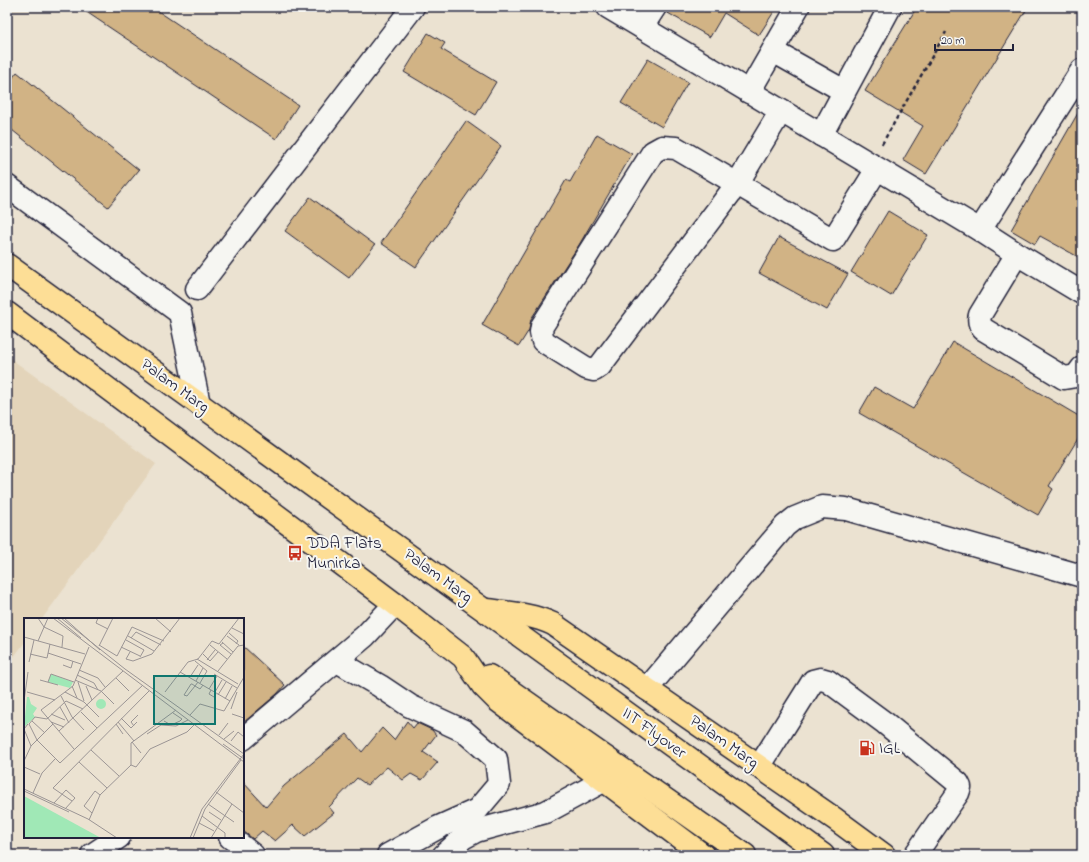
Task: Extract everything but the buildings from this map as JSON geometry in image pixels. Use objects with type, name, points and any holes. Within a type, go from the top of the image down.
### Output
[{"type":"main road","name":"Palam Marg","points":[[7,265],[486,610],[524,614],[540,618],[553,624],[835,819],[884,855]]},
{"type":"main road","points":[[7,313],[395,604],[463,658],[745,855]]},
{"type":"main road","name":"IIT Flyover","points":[[486,610],[823,855]]},
{"type":"main road","points":[[463,658],[483,686],[498,700],[603,781],[703,855]]},
{"type":"street","points":[[197,289],[413,7]]},
{"type":"street","points":[[608,7],[980,230],[1082,293]]},
{"type":"street","points":[[642,27],[655,7]]},
{"type":"street","points":[[749,92],[798,7]]},
{"type":"street","points":[[821,135],[890,7]]},
{"type":"street","points":[[773,51],[844,91]]},
{"type":"street","points":[[980,230],[1082,70]]},
{"type":"street","points":[[781,111],[737,184],[597,369],[591,370],[586,368],[543,341],[541,332],[542,326],[653,152],[662,146],[676,148],[737,184],[833,240],[873,167]]},
{"type":"street","points":[[7,186],[180,312],[199,404]]},
{"type":"street","points":[[1017,254],[980,315],[979,318],[981,326],[983,329],[1064,378],[1076,376],[1082,368]]},
{"type":"street","points":[[647,689],[785,526],[795,518],[822,507],[846,509],[1082,576]]},
{"type":"street","points":[[244,738],[366,636],[395,604]]},
{"type":"street","points":[[337,660],[410,706],[464,731],[496,759],[499,784],[477,810],[438,827],[388,855]]},
{"type":"street","points":[[759,767],[813,681],[821,679],[828,681],[885,723],[958,783],[960,787],[958,793],[915,855]]},
{"type":"street","points":[[444,855],[463,838],[476,831],[546,812],[603,781]]},
{"type":"street","points":[[92,855],[118,838]]},
{"type":"street","points":[[231,838],[253,855]]},
{"type":"path","points":[[873,167],[946,32]]},
{"type":"shaded area","points":[[7,356],[156,464],[43,618],[24,618],[24,643],[7,666]]},
{"type":"place","name":"DDA Flats Munirka","points":[[295,553]]},
{"type":"place","name":"IGL","points":[[867,748]]}]
